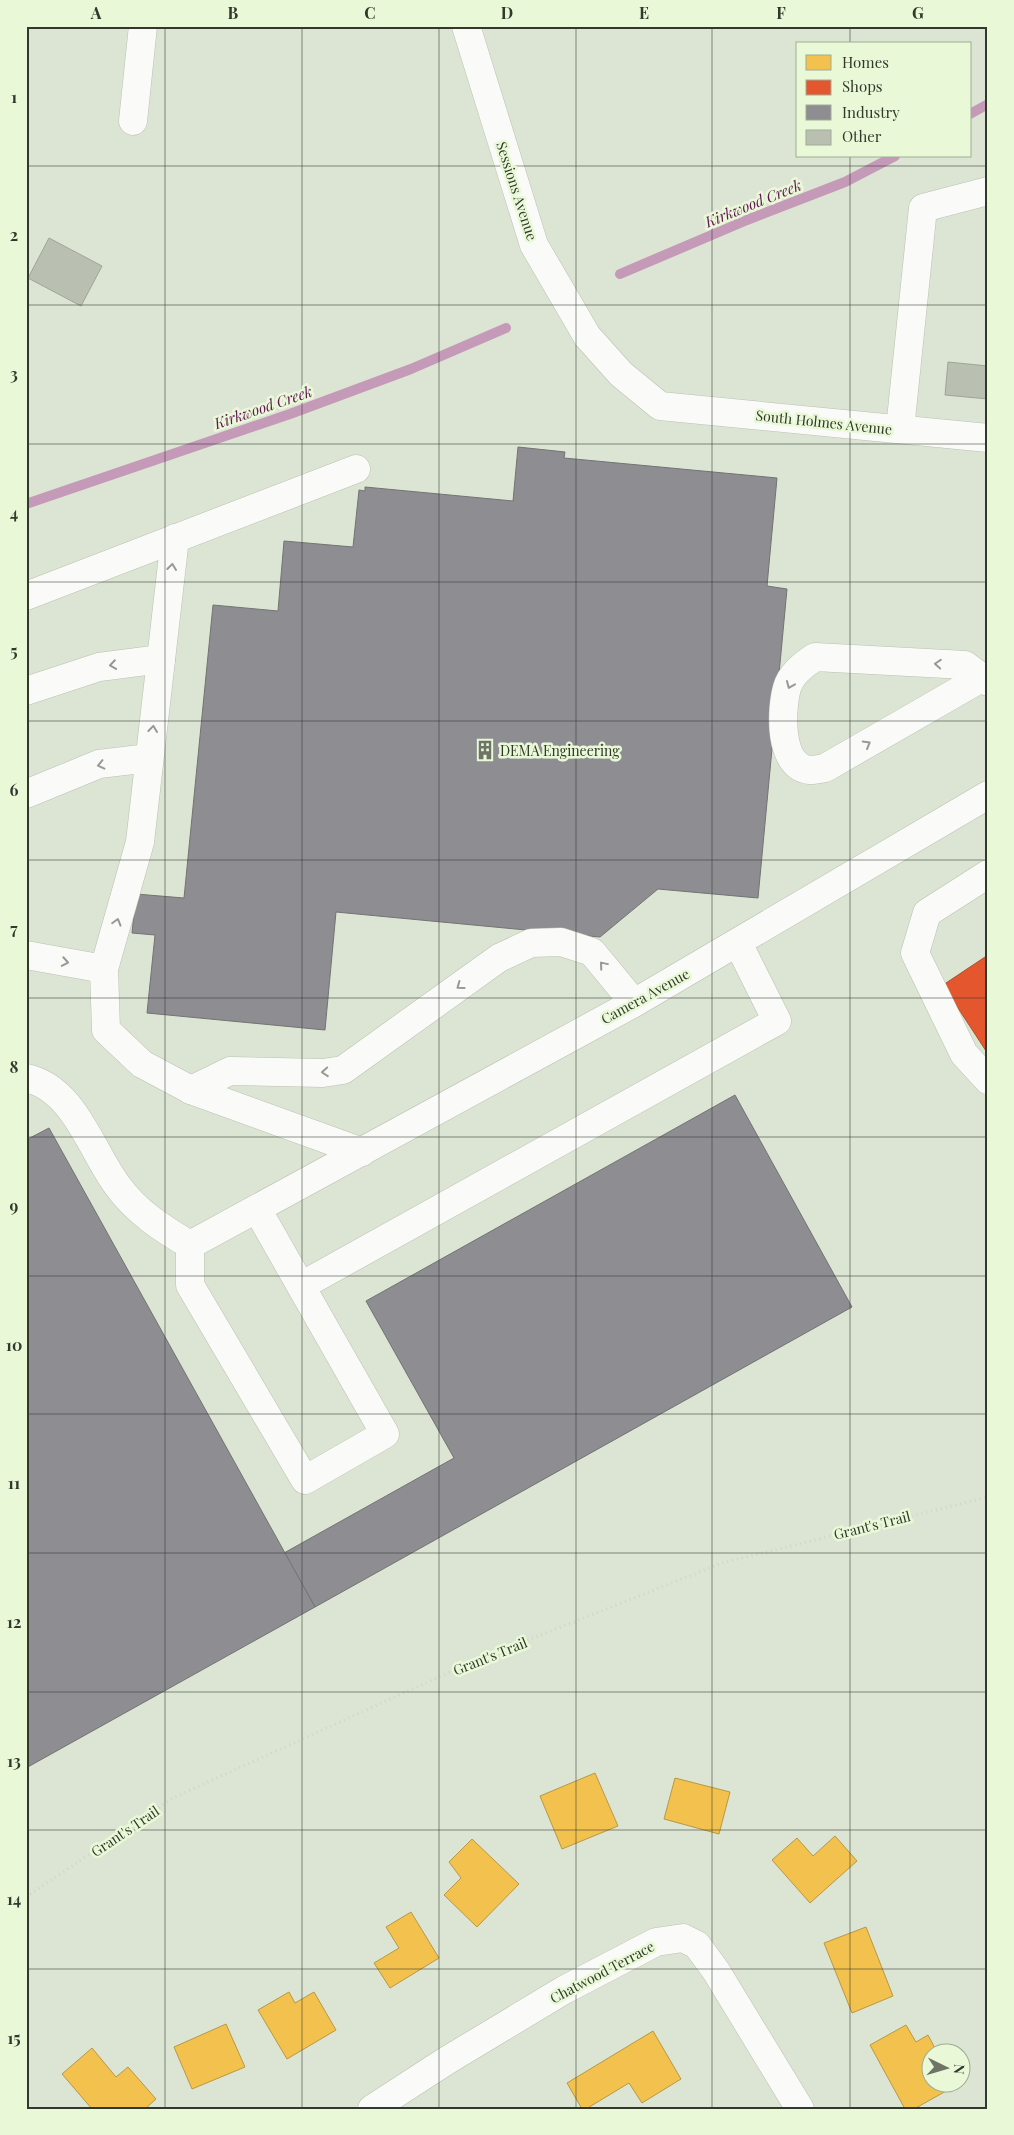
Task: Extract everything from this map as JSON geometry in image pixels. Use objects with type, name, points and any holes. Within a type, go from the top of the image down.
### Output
[{"type":"street","points":[[133,121],[143,26]]},
{"type":"street","name":"Sessions Avenue","points":[[466,26],[534,245],[587,336],[620,374],[660,406]]},
{"type":"street","points":[[900,429],[923,208],[988,191]]},
{"type":"street","name":"South Holmes Avenue","points":[[660,406],[988,438]]},
{"type":"street","points":[[26,596],[356,469]]},
{"type":"street","points":[[175,538],[140,842],[104,969],[106,1030],[142,1064],[190,1090],[362,1152]]},
{"type":"street","points":[[815,657],[965,665],[985,679],[825,768],[808,770],[795,763],[786,749],[783,726],[787,688],[799,667],[815,657]]},
{"type":"street","points":[[26,692],[99,667],[161,658]]},
{"type":"street","points":[[26,794],[99,764],[149,758]]},
{"type":"street","name":"Camera Avenue","points":[[190,1245],[634,1003],[988,795]]},
{"type":"street","points":[[988,874],[927,913],[915,953],[964,1054],[988,1080]]},
{"type":"street","points":[[190,1090],[230,1071],[323,1073],[344,1070],[499,958],[532,944],[562,942],[592,952],[634,1003]]},
{"type":"street","points":[[300,1286],[777,1021],[738,943]]},
{"type":"street","points":[[26,955],[104,969]]},
{"type":"street","points":[[26,1078],[41,1081],[67,1104],[118,1186],[153,1222],[190,1245],[190,1285],[305,1480],[385,1434],[257,1209]]},
{"type":"street","name":"Chatwood Terrace","points":[[372,2109],[446,2061],[564,1990],[656,1942],[683,1938],[697,1945],[716,1971],[800,2109]]},
{"type":"path","name":"Grant's Trail","points":[[26,1897],[173,1798],[463,1666],[722,1563],[988,1497]]},
{"type":"building: Homes","points":[[595,1773],[618,1826],[562,1849],[540,1796]]},
{"type":"building: Homes","points":[[675,1778],[730,1792],[719,1834],[664,1819]]},
{"type":"building: Homes","points":[[835,1836],[857,1861],[810,1903],[772,1860],[797,1838],[813,1856]]},
{"type":"building: Homes","points":[[472,1839],[519,1884],[477,1927],[444,1895],[461,1878],[449,1862]]},
{"type":"building: Homes","points":[[411,1912],[439,1958],[390,1988],[374,1963],[399,1948],[386,1927]]},
{"type":"building: Homes","points":[[866,1927],[893,1996],[852,2013],[824,1943]]},
{"type":"building: Homes","points":[[289,1992],[295,2003],[314,1992],[336,2030],[287,2059],[258,2010]]},
{"type":"building: Homes","points":[[226,2024],[245,2067],[192,2089],[174,2047]]},
{"type":"building: Homes","points":[[906,2025],[916,2042],[928,2035],[932,2042],[922,2042],[922,2092],[944,2092],[914,2109],[905,2109],[870,2045]]},
{"type":"building: Homes","points":[[653,2031],[681,2079],[642,2103],[629,2083],[586,2109],[582,2109],[567,2083]]},
{"type":"building: Homes","points":[[92,2048],[116,2077],[128,2067],[156,2099],[145,2109],[92,2109],[62,2074]]},
{"type":"building: Shops","points":[[988,955],[988,1054],[943,985]]},
{"type":"building: Industry","name":"DEMA Engineering","points":[[518,447],[565,452],[564,458],[777,478],[767,586],[787,589],[758,898],[658,889],[600,937],[336,912],[325,1030],[147,1013],[155,935],[132,933],[136,894],[184,898],[213,605],[278,611],[284,541],[353,547],[359,490],[365,491],[365,487],[513,501]]},
{"type":"building: Industry","points":[[735,1095],[852,1307],[315,1607],[284,1553],[454,1458],[366,1301]]},
{"type":"building: Industry","points":[[49,1128],[315,1607],[26,1768],[26,1140]]},
{"type":"building: Other","points":[[49,238],[102,266],[81,306],[28,278]]},
{"type":"building: Other","points":[[948,362],[988,366],[988,399],[945,395]]},
{"type":"waterway","name":"Kirkwood Creek","points":[[972,113],[988,104]]},
{"type":"waterway","name":"Kirkwood Creek","points":[[620,274],[747,220],[845,182],[891,158]]},
{"type":"waterway","name":"Kirkwood Creek","points":[[26,504],[290,414],[411,369],[506,328]]},
{"type":"place","name":"DEMA Engineering","points":[[485,750]]}]
